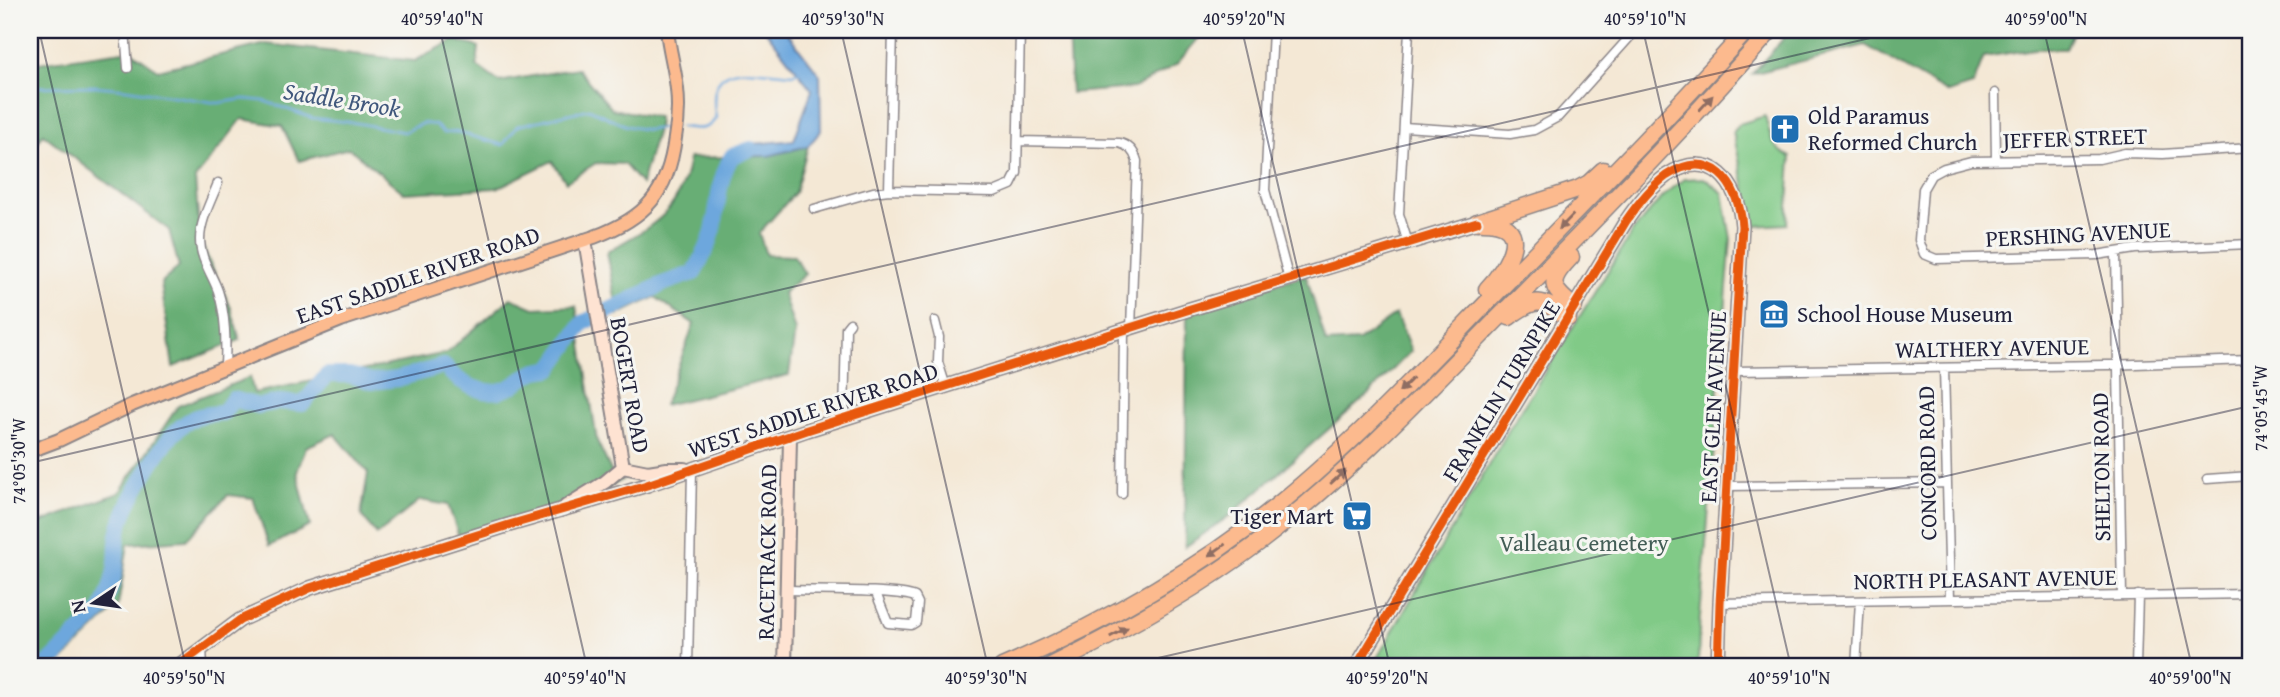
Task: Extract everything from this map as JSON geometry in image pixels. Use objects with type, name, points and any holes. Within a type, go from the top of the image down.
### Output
[{"type":"highway","points":[[1002,667],[1112,616],[1172,580],[1236,537],[1326,463],[1664,121],[1747,30]]},
{"type":"highway","points":[[1049,667],[1165,606],[1261,541],[1344,471],[1627,186],[1771,30]]},
{"type":"highway","points":[[1477,222],[1584,186],[1620,152],[1664,121]]},
{"type":"highway","points":[[1571,312],[1556,292],[1556,275],[1595,232],[1627,186]]},
{"type":"highway","points":[[1448,342],[1504,267],[1513,246],[1513,236],[1506,225],[1477,222]]},
{"type":"highway","points":[[1476,340],[1530,303],[1546,303],[1571,312]]},
{"type":"main road","name":"EAST SADDLE RIVER ROAD","points":[[30,451],[60,440],[132,405],[341,320],[623,225],[652,202],[668,173],[677,127],[677,88],[667,30]]},
{"type":"street","points":[[125,30],[128,68]]},
{"type":"street","points":[[889,190],[893,30]]},
{"type":"street","points":[[814,209],[889,190],[994,192],[1006,190],[1011,186],[1017,173],[1020,30]]},
{"type":"street","points":[[1273,30],[1265,190],[1289,280]]},
{"type":"street","points":[[1408,243],[1399,214],[1409,30]]},
{"type":"street","points":[[1404,127],[1510,134],[1534,130],[1558,117],[1636,30]]},
{"type":"street","points":[[1995,93],[1996,160]]},
{"type":"street","points":[[1018,141],[1119,143],[1130,148],[1135,154],[1137,161],[1127,330],[1122,494]]},
{"type":"street","name":"JEFFER STREET","points":[[1919,240],[1923,189],[1930,175],[1944,168],[1970,161],[2099,159],[2125,153],[2163,154],[2250,148]]},
{"type":"street","name":"FRANKLIN TURNPIKE","points":[[1356,667],[1619,232],[1647,194],[1666,176],[1690,166],[1704,166]]},
{"type":"street","name":"EAST GLEN AVENUE","points":[[1704,166],[1726,178],[1733,188],[1740,209],[1742,250],[1718,667]]},
{"type":"street","points":[[218,183],[201,228],[200,238],[204,260],[217,288],[225,318],[225,367]]},
{"type":"street","name":"WEST SADDLE RIVER ROAD","points":[[177,667],[240,620],[300,592],[1477,222]]},
{"type":"street","name":"BOGERT ROAD","points":[[585,240],[623,467],[648,472],[667,469],[692,470]]},
{"type":"street","name":"PERSHING AVENUE","points":[[1919,240],[1924,254],[1936,259],[2116,253],[2135,249],[2250,244]]},
{"type":"street","name":"SHELTON ROAD","points":[[2116,253],[2122,596]]},
{"type":"street","points":[[935,321],[939,337],[938,362],[946,387]]},
{"type":"street","points":[[844,419],[846,328],[850,323]]},
{"type":"street","name":"WALTHERY AVENUE","points":[[1734,371],[2118,365],[2250,360]]},
{"type":"street","name":"CONCORD ROAD","points":[[1944,368],[1950,599]]},
{"type":"street","name":"RACETRACK ROAD","points":[[785,667],[790,438]]},
{"type":"street","points":[[560,511],[623,467]]},
{"type":"street","points":[[688,667],[692,470]]},
{"type":"street","points":[[2207,479],[2250,476]]},
{"type":"street","points":[[1727,486],[1947,483]]},
{"type":"street","points":[[788,590],[908,594],[915,597],[918,603],[916,622],[903,625],[888,623],[876,593]]},
{"type":"street","name":"NORTH PLEASANT AVENUE","points":[[1720,603],[2250,594]]},
{"type":"street","points":[[2136,667],[2138,595]]},
{"type":"street","points":[[1856,667],[1860,601]]},
{"type":"street","points":[[202,648],[203,667]]},
{"type":"green space","points":[[1068,30],[1202,30],[1202,34],[1177,64],[1134,88],[1071,93]]},
{"type":"green space","points":[[1791,30],[2074,30],[2066,49],[2034,49],[1984,57],[1973,85],[1948,93],[1865,45],[1752,74]]},
{"type":"green space","points":[[454,40],[479,47],[477,66],[499,82],[577,68],[612,109],[658,117],[658,126],[641,184],[624,164],[596,163],[566,182],[552,161],[497,188],[404,193],[349,148],[299,161],[282,126],[242,119],[195,179],[200,241],[231,308],[240,340],[173,367],[161,283],[179,267],[169,230],[43,134],[30,153],[30,64],[130,50],[158,70],[266,44],[415,61]]},
{"type":"green space","points":[[1765,116],[1775,145],[1791,157],[1787,224],[1753,226],[1733,131],[1739,124]]},
{"type":"green space","points":[[808,146],[795,193],[759,233],[766,255],[794,256],[805,274],[783,293],[795,331],[789,375],[664,405],[694,324],[655,297],[618,315],[607,252],[651,225],[671,206],[685,178],[689,158],[768,156]]},
{"type":"green space","name":"Valleau Cemetery","points":[[1704,178],[1723,193],[1731,239],[1698,667],[1372,667],[1511,426],[1633,231],[1662,197],[1684,179]]},
{"type":"green space","points":[[1306,275],[1326,343],[1358,341],[1396,314],[1411,351],[1371,392],[1232,514],[1185,547],[1187,309]]},
{"type":"green space","points":[[511,298],[534,308],[576,306],[597,441],[614,477],[622,480],[460,540],[448,505],[420,500],[377,535],[361,515],[368,473],[335,434],[306,447],[297,472],[310,526],[269,546],[253,498],[228,495],[186,540],[128,544],[118,606],[56,667],[30,667],[30,470],[37,524],[119,493],[178,406],[250,377],[254,393],[446,353]]},
{"type":"water","points":[[765,30],[785,30],[820,75],[821,131],[808,146],[768,156],[732,156],[742,145],[794,140],[812,90]]},
{"type":"waterway","name":"Saddle Brook","points":[[680,127],[700,128],[712,123],[716,118],[714,98],[717,85],[724,76],[747,70],[792,74],[798,72]]},
{"type":"waterway","name":"Saddle Brook","points":[[30,87],[95,86],[218,103],[244,99],[264,101],[312,118],[404,132],[423,123],[435,125],[444,133],[457,132],[503,145],[517,126],[589,109],[627,126],[647,130],[674,127]]},
{"type":"waterway","points":[[45,667],[102,610],[115,570],[119,531],[129,505],[146,472],[167,442],[191,419],[223,413],[233,399],[258,406],[280,402],[303,404],[327,375],[350,375],[371,382],[397,379],[444,366],[467,384],[484,391],[494,391],[512,386],[533,372],[551,369],[583,323],[665,283],[694,273],[711,238],[721,182],[727,165],[732,156],[751,149]]},
{"type":"cycle path","points":[[1356,667],[1626,221],[1644,197],[1666,176],[1696,165],[1709,167],[1728,183],[1740,210],[1742,226],[1718,667]]},
{"type":"cycle path","points":[[177,667],[240,620],[310,588],[647,485],[807,430],[1187,310],[1477,222]]},
{"type":"place","name":"Old Paramus Reformed Church","points":[[1785,129]]},
{"type":"place","name":"School House Museum","points":[[1774,314]]},
{"type":"place","name":"Tiger Mart","points":[[1357,516]]}]
